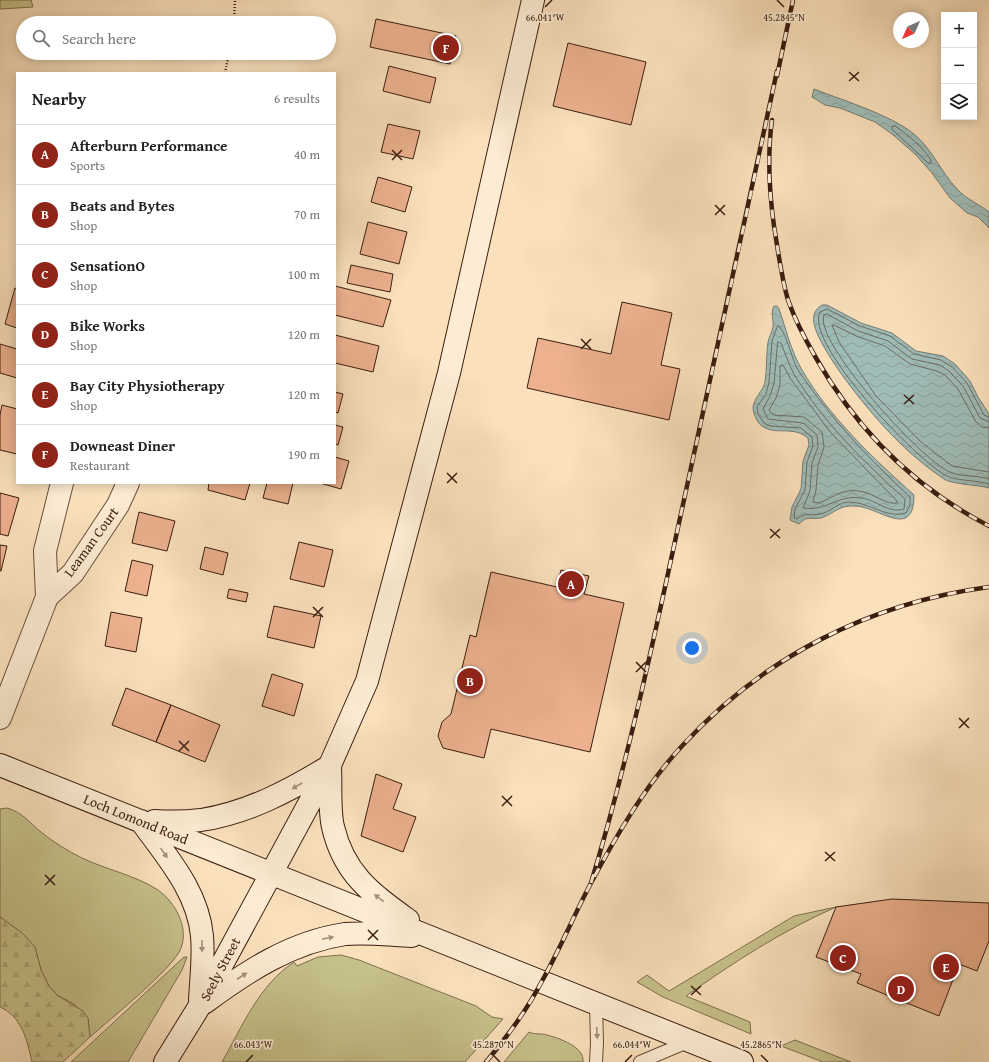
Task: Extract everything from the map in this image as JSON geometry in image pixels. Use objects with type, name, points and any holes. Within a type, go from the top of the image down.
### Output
[{"type":"main road","name":"Seely Street","points":[[165,1062],[199,1007],[330,765],[367,681],[449,373],[533,0]]},
{"type":"main road","name":"Leaman Court","points":[[0,718],[47,597],[45,551],[62,484]]},
{"type":"main road","name":"Leaman Court","points":[[47,597],[73,573],[118,505],[128,484]]},
{"type":"main road","name":"Loch Lomond Road","points":[[0,765],[433,938]]},
{"type":"main road","points":[[141,821],[200,820],[224,815],[272,799],[295,787],[330,765]]},
{"type":"main road","points":[[330,765],[332,826],[342,854],[351,871],[373,894],[433,938],[742,1062]]},
{"type":"main road","points":[[141,821],[186,886],[196,908],[202,936],[199,1007]]},
{"type":"main road","points":[[199,1007],[252,970],[291,950],[319,939],[346,934],[379,934],[433,938]]},
{"type":"lane","points":[[596,1004],[596,1062]]},
{"type":"lane","points":[[640,1062],[690,1041]]},
{"type":"path","points":[[234,16],[235,0]]},
{"type":"path","points":[[225,72],[228,60]]},
{"type":"green space","points":[[0,0],[31,0],[33,7],[0,9]]},
{"type":"green space","points":[[7,808],[21,815],[56,843],[82,858],[140,880],[158,890],[175,908],[182,924],[183,940],[176,957],[125,1007],[90,1037],[88,1018],[74,1004],[57,995],[49,986],[41,970],[35,947],[22,933],[0,917],[0,809]]},
{"type":"green space","points":[[836,907],[777,937],[722,971],[686,996],[750,1022],[751,1034],[663,997],[637,982],[647,975],[669,991],[794,916]]},
{"type":"green space","points":[[0,917],[22,933],[35,947],[41,970],[49,986],[57,995],[83,1011],[88,1018],[90,1037],[63,1062],[32,1062],[28,1046],[18,1023],[14,1017],[0,1007]]},
{"type":"green space","points":[[341,955],[359,960],[476,1006],[492,1017],[503,1019],[465,1062],[222,1062],[252,1008],[271,982],[282,971],[294,962],[297,966],[318,957]]},
{"type":"green space","points":[[184,957],[187,957],[182,970],[128,1062],[71,1062]]},
{"type":"green space","points":[[529,1032],[552,1036],[570,1044],[580,1052],[583,1057],[583,1062],[504,1062]]},
{"type":"green space","points":[[795,1040],[851,1062],[823,1062],[781,1046]]},
{"type":"water","points":[[814,89],[880,114],[893,120],[914,134],[926,147],[957,189],[964,196],[989,212],[989,228],[978,217],[967,213],[950,198],[932,173],[915,154],[892,134],[875,122],[840,108],[825,105],[812,97]]},
{"type":"water","points":[[822,305],[827,305],[861,323],[892,333],[916,351],[943,356],[955,364],[970,381],[989,414],[989,488],[947,481],[911,453],[884,427],[844,378],[821,341],[815,326],[814,315],[816,310]]},
{"type":"water","points":[[774,306],[777,306],[779,309],[798,363],[813,388],[853,437],[914,495],[913,508],[909,515],[903,519],[896,519],[858,506],[846,506],[825,517],[807,519],[799,524],[790,520],[792,507],[801,489],[803,461],[809,445],[808,438],[796,432],[767,429],[758,423],[753,407],[765,382],[767,347],[773,327],[772,312]]},
{"type":"building","points":[[376,19],[456,36],[450,64],[370,47]]},
{"type":"building","points":[[568,43],[646,62],[631,125],[553,106]]},
{"type":"building","points":[[389,66],[436,78],[430,103],[383,91]]},
{"type":"building","points":[[388,124],[420,131],[413,159],[381,152]]},
{"type":"building","points":[[378,177],[412,187],[405,212],[371,202]]},
{"type":"building","points":[[368,222],[407,232],[399,264],[360,254]]},
{"type":"building","points":[[351,265],[393,274],[390,292],[347,283]]},
{"type":"building","points":[[336,286],[391,300],[383,327],[336,315]]},
{"type":"building","points":[[15,288],[16,328],[5,324]]},
{"type":"building","points":[[622,302],[672,313],[661,365],[680,369],[669,420],[527,388],[538,338],[611,354]]},
{"type":"building","points":[[336,335],[379,346],[373,372],[336,363]]},
{"type":"building","points":[[0,344],[16,349],[16,378],[0,373]]},
{"type":"building","points":[[336,392],[343,394],[338,413],[336,412]]},
{"type":"building","points":[[2,405],[16,409],[16,454],[0,450],[0,415]]},
{"type":"building","points":[[336,425],[343,427],[338,445],[336,444]]},
{"type":"building","points":[[336,457],[349,461],[341,489],[324,484],[336,484]]},
{"type":"building","points":[[209,484],[250,484],[245,500],[208,490]]},
{"type":"building","points":[[267,484],[293,484],[288,504],[263,498]]},
{"type":"building","points":[[0,493],[19,498],[8,536],[0,534]]},
{"type":"building","points":[[139,512],[175,521],[167,551],[132,543]]},
{"type":"building","points":[[299,542],[333,550],[324,587],[290,579]]},
{"type":"building","points":[[0,545],[7,546],[1,571],[0,571]]},
{"type":"building","points":[[205,547],[228,553],[223,575],[200,569]]},
{"type":"building","points":[[132,560],[153,565],[147,596],[125,591]]},
{"type":"building","points":[[561,570],[589,576],[584,594],[624,603],[590,752],[491,729],[484,758],[443,748],[438,736],[442,722],[451,714],[470,635],[476,637],[491,572],[557,587]]},
{"type":"building","points":[[229,589],[248,593],[246,602],[227,598]]},
{"type":"building","points":[[274,606],[321,616],[314,648],[267,637]]},
{"type":"building","points":[[111,612],[142,618],[136,652],[105,646]]},
{"type":"building","points":[[272,674],[303,684],[294,716],[262,706]]},
{"type":"building","points":[[126,688],[171,705],[156,742],[112,725]]},
{"type":"building","points":[[171,705],[220,725],[205,762],[156,742]]},
{"type":"building","points":[[376,774],[402,784],[393,809],[416,817],[403,852],[361,836]]},
{"type":"building","points":[[892,899],[989,903],[989,941],[977,971],[959,964],[939,1016],[857,983],[861,974],[816,957],[836,907]]},
{"type":"railway","points":[[777,76],[793,0]]},
{"type":"railway","points":[[591,883],[617,791],[651,650],[777,71]]},
{"type":"railway","points":[[772,120],[769,160],[770,186],[778,254],[788,300],[808,344],[832,384],[850,409],[869,433],[890,455],[937,494],[962,511],[989,526]]},
{"type":"railway","points":[[486,1062],[502,1043],[536,992],[591,883],[632,812],[668,761],[714,714],[747,686],[783,661],[821,639],[861,621],[902,606],[945,595],[989,587]]},
{"type":"place","name":"Downeast Diner","points":[[446,48]]},
{"type":"place","name":"Afterburn Performance","points":[[571,584]]},
{"type":"place","name":"Beats and Bytes","points":[[470,681]]},
{"type":"place","name":"SensationO","points":[[843,958]]},
{"type":"place","name":"Bay City Physiotherapy","points":[[946,967]]},
{"type":"place","name":"Bike Works","points":[[901,989]]}]
